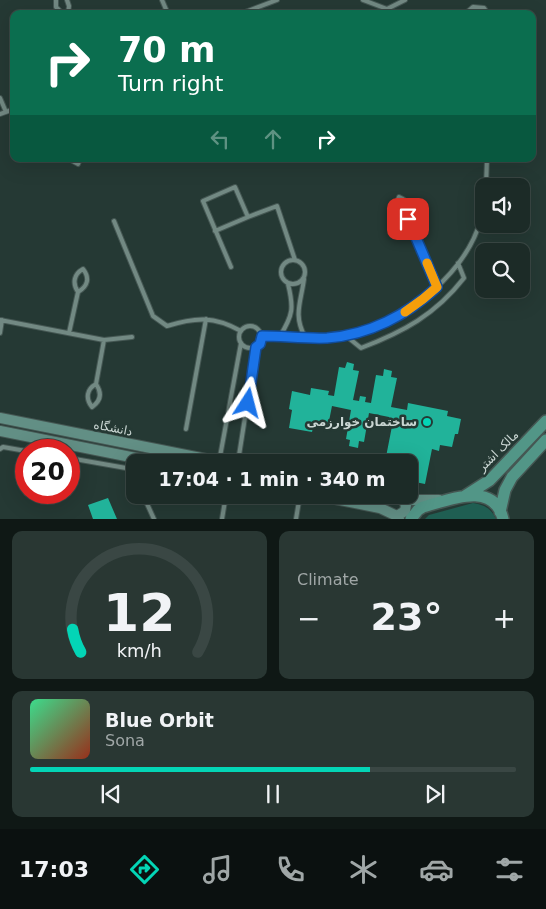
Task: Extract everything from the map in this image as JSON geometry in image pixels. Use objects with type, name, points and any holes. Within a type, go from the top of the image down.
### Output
[{"type":"main road","name":"دانشگاه","points":[[0,418],[180,454]]},
{"type":"main road","name":"مالک اشتر","points":[[465,496],[490,480],[546,421]]},
{"type":"main road","name":"دانشگاه","points":[[0,430],[126,456]]},
{"type":"main road","points":[[502,516],[505,490],[512,477],[546,440]]},
{"type":"main road","points":[[490,480],[491,486],[496,491],[505,490]]},
{"type":"main road","points":[[411,519],[423,507],[474,495],[483,496],[491,501],[502,516]]},
{"type":"main road","points":[[418,500],[448,500]]},
{"type":"main road","points":[[360,504],[380,508],[398,518],[405,511],[405,504]]},
{"type":"lane","points":[[248,10],[265,1],[277,0]]},
{"type":"lane","points":[[363,0],[390,10]]},
{"type":"lane","points":[[387,8],[405,0]]},
{"type":"lane","points":[[470,10],[473,8],[484,8],[485,10]]},
{"type":"lane","points":[[0,98],[6,112]]},
{"type":"lane","points":[[0,114],[10,110]]},
{"type":"lane","points":[[486,178],[487,162]]},
{"type":"lane","points":[[231,267],[203,201],[235,187],[248,217]]},
{"type":"lane","points":[[408,219],[403,217],[397,210],[396,206],[399,197],[407,202],[409,206],[410,214],[408,219],[437,287]]},
{"type":"lane","points":[[215,231],[277,206],[295,260],[304,268],[305,276],[298,324],[305,337]]},
{"type":"lane","points":[[114,221],[153,316],[167,326],[186,320],[206,319],[226,323],[241,331]]},
{"type":"lane","points":[[262,336],[326,338],[346,336],[382,324],[407,311],[437,287],[458,263],[475,231]]},
{"type":"lane","points":[[295,260],[284,263],[280,271],[282,279],[292,285],[300,282],[305,276]]},
{"type":"lane","points":[[346,336],[361,348],[389,338],[415,323],[450,296],[464,278],[458,263]]},
{"type":"lane","points":[[69,333],[78,292],[74,283],[76,274],[84,269],[88,277],[86,286],[78,292]]},
{"type":"lane","points":[[280,336],[290,319],[292,301],[288,284]]},
{"type":"lane","points":[[186,429],[206,319]]},
{"type":"lane","points":[[0,333],[1,320],[104,340],[132,337]]},
{"type":"lane","points":[[221,454],[241,344],[241,331],[248,326],[253,326],[260,331],[262,336],[260,344],[256,347],[248,348],[241,344]]},
{"type":"lane","points":[[96,384],[92,386],[88,394],[89,403],[92,407],[100,397],[96,384],[104,340]]},
{"type":"lane","points":[[239,454],[256,347]]},
{"type":"lane","points":[[0,448],[15,449]]},
{"type":"lane","points":[[80,460],[126,468]]},
{"type":"lane","points":[[147,504],[154,519]]},
{"type":"lane","points":[[222,519],[224,504]]},
{"type":"lane","points":[[296,519],[298,504]]},
{"type":"green space","points":[[473,503],[487,508],[496,519],[425,519],[429,515]]},
{"type":"building","name":"ساختمان خوارزمی","points":[[347,362],[354,364],[353,370],[359,371],[353,400],[359,401],[360,396],[366,397],[365,402],[371,403],[376,375],[383,376],[384,369],[392,371],[391,377],[397,378],[391,407],[407,410],[408,403],[448,411],[447,416],[461,419],[458,434],[455,434],[452,447],[440,445],[439,451],[432,449],[425,484],[418,483],[418,454],[387,454],[393,421],[389,420],[389,417],[369,413],[364,442],[359,441],[358,448],[349,446],[350,440],[346,439],[351,410],[332,406],[328,426],[314,423],[312,432],[289,428],[292,410],[289,409],[292,391],[310,395],[311,388],[329,391],[328,395],[334,396],[339,367],[345,368]]},
{"type":"building","points":[[108,498],[117,519],[93,519],[88,505]]},
{"type":"slow traffic","points":[[405,312],[437,287],[427,263]]},
{"type":"place","name":"ساختمان خوارزمی","points":[[427,422]]},
{"type":"route","points":[[248,403],[256,347],[260,344],[262,336],[326,338],[356,334],[382,324],[407,311],[437,287],[408,219]]}]
